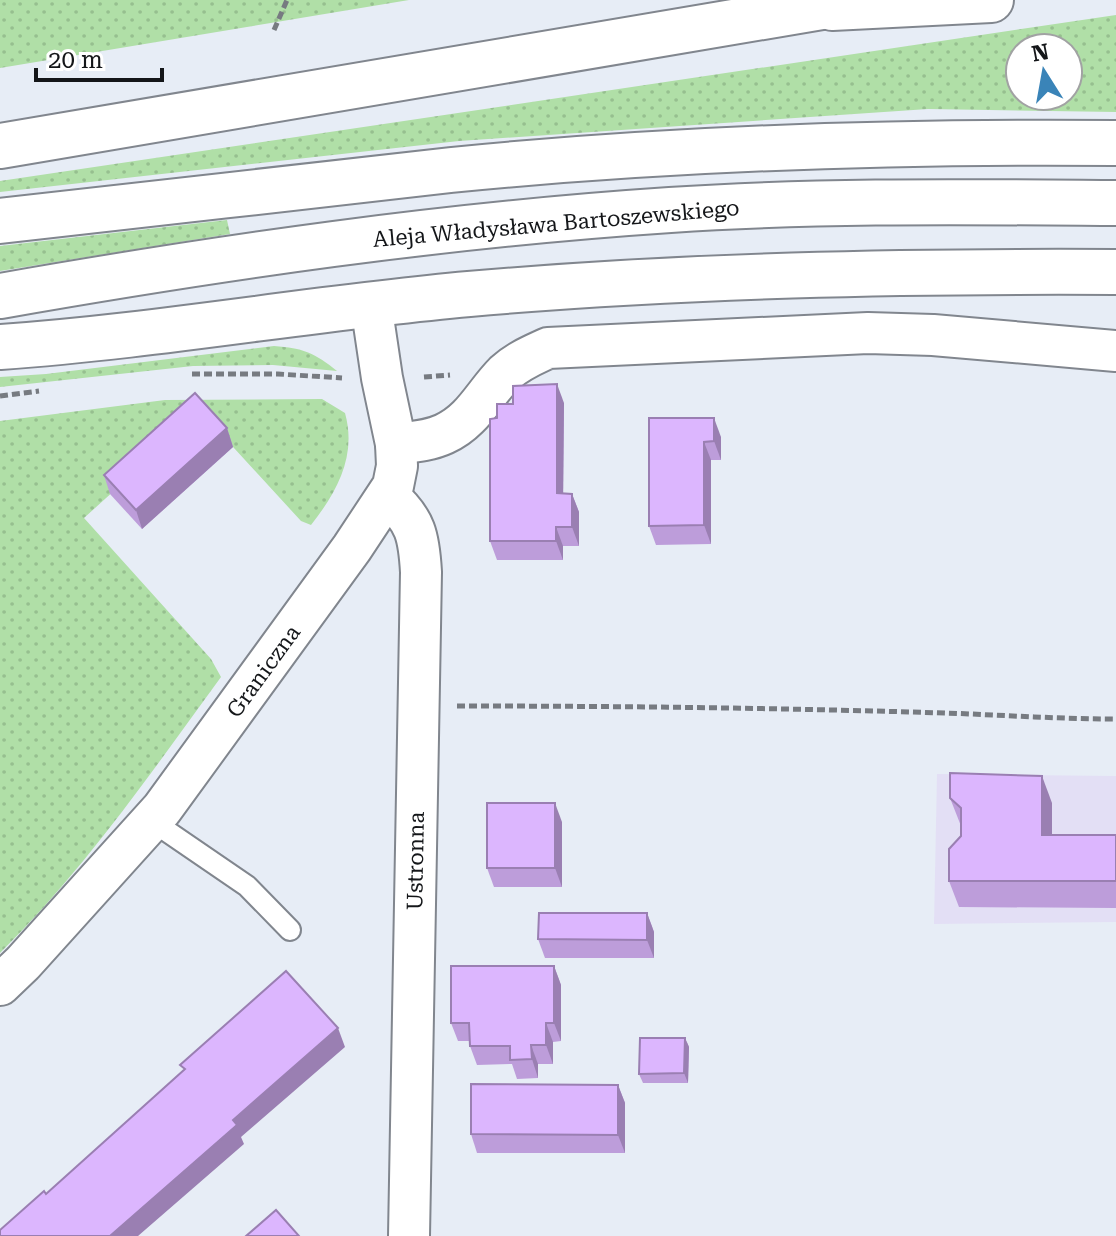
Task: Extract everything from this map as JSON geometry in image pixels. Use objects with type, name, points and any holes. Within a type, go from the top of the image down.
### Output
[{"type":"main road","points":[[0,146],[863,0]]},
{"type":"main road","points":[[809,9],[991,0]]},
{"type":"main road","points":[[0,221],[453,170],[618,157],[837,145],[1116,143]]},
{"type":"main road","name":"Aleja Władysława Bartoszewskiego","points":[[0,296],[226,258],[468,227],[671,210],[804,204],[1116,203]]},
{"type":"main road","points":[[0,347],[194,328],[371,304],[485,293],[736,277],[929,271],[1116,272]]},
{"type":"street","name":"Graniczna","points":[[0,985],[152,821],[388,496],[396,476],[396,444],[371,304]]},
{"type":"street","points":[[396,444],[445,434],[480,406],[505,373],[525,358],[548,348],[868,333],[933,335],[1116,351]]},
{"type":"street","name":"Ustronna","points":[[388,496],[409,517],[418,542],[421,572],[409,1236]]},
{"type":"lane","points":[[152,821],[247,886],[290,930]]},
{"type":"path","points":[[274,30],[287,0]]},
{"type":"path","points":[[177,376],[278,374],[382,378],[505,373]]},
{"type":"path","points":[[0,396],[43,390]]},
{"type":"path","points":[[417,705],[667,706],[1116,719]]},
{"type":"shaded area","points":[[937,774],[1116,776],[1116,922],[934,924]]},
{"type":"green space","points":[[0,0],[409,0],[0,68]]},
{"type":"green space","points":[[1116,15],[1116,112],[1084,111],[1084,32],[1004,32],[1004,110],[928,109],[459,141],[0,192],[0,181]]},
{"type":"green space","points":[[227,220],[230,234],[0,271],[0,246]]},
{"type":"green space","points":[[274,346],[308,352],[337,371],[273,365],[193,366],[0,387],[0,377]]},
{"type":"green space","points":[[322,399],[345,413],[348,444],[342,473],[329,500],[311,525],[301,521],[201,412],[84,518],[211,659],[221,677],[88,855],[0,953],[0,421],[165,400]]},
{"type":"building","points":[[557,384],[557,493],[572,494],[572,527],[556,527],[556,541],[490,541],[490,419],[497,418],[497,404],[513,404],[513,386]]},
{"type":"building","points":[[195,393],[227,428],[136,510],[104,475]]},
{"type":"building","points":[[649,418],[714,418],[714,441],[704,442],[704,525],[649,526]]},
{"type":"building","points":[[950,773],[1042,776],[1042,835],[1116,835],[1116,881],[949,881],[949,849],[961,836],[961,808],[950,798]]},
{"type":"building","points":[[487,803],[555,803],[555,868],[487,868]]},
{"type":"building","points":[[539,913],[647,913],[647,940],[538,939]]},
{"type":"building","points":[[451,966],[554,966],[554,1023],[546,1023],[546,1045],[531,1045],[532,1059],[510,1060],[510,1046],[470,1046],[469,1023],[451,1023]]},
{"type":"building","points":[[286,971],[338,1028],[233,1120],[237,1125],[110,1236],[0,1236],[0,1230],[44,1191],[46,1194],[185,1069],[180,1065]]},
{"type":"building","points":[[640,1038],[685,1038],[684,1073],[639,1074]]},
{"type":"building","points":[[471,1084],[618,1085],[618,1135],[471,1134]]},
{"type":"building","points":[[276,1210],[299,1236],[246,1236]]}]
